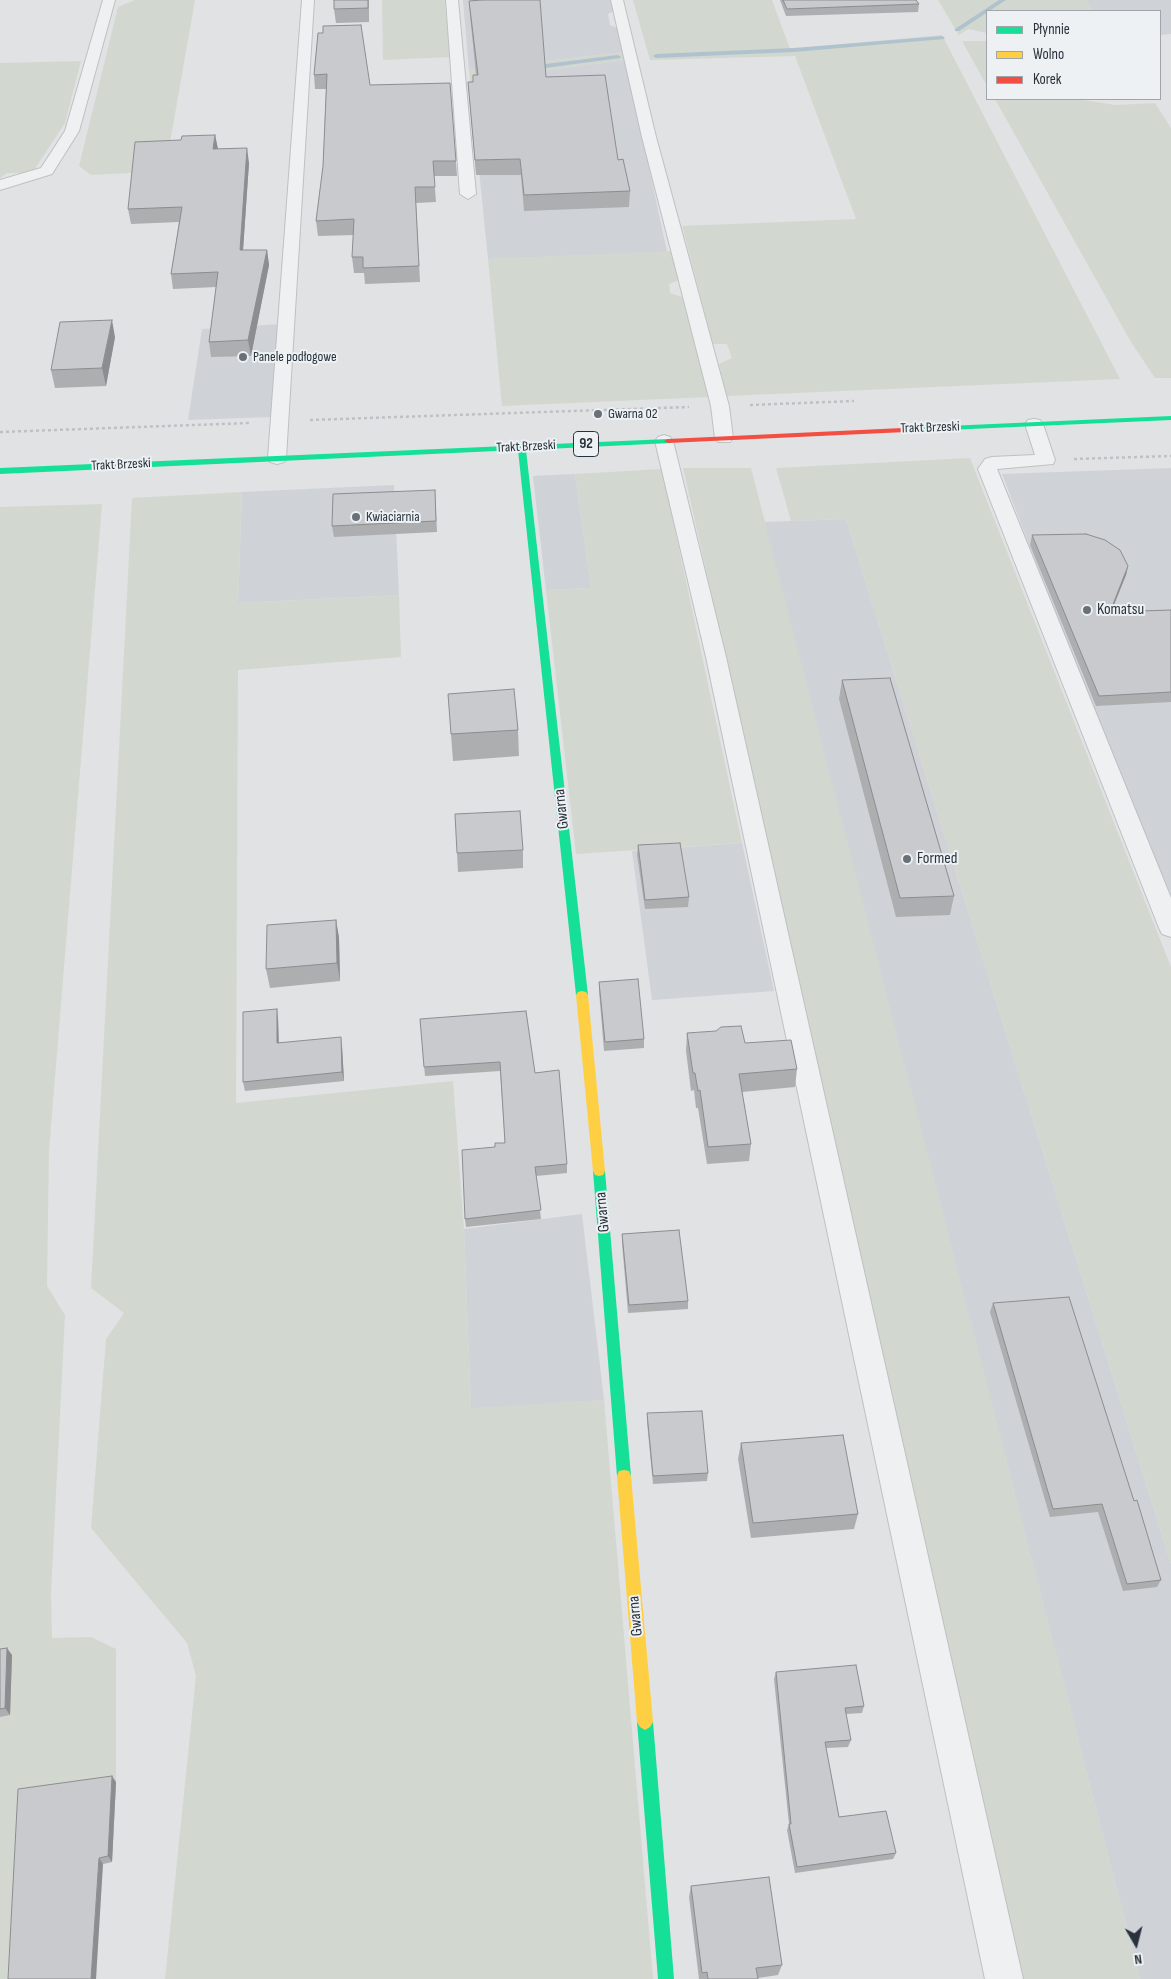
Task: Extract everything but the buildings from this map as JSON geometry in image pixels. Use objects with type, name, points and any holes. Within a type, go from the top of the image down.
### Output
[{"type":"street","name":"Trakt Brzeski","points":[[0,471],[1171,418]]},
{"type":"street","name":"Gwarna","points":[[522,447],[590,1062],[666,1979]]},
{"type":"lane","points":[[0,185],[47,171],[72,131],[108,0]]},
{"type":"lane","points":[[277,458],[281,422],[308,0]]},
{"type":"lane","points":[[452,0],[468,194]]},
{"type":"lane","points":[[617,0],[649,137],[720,406],[724,438]]},
{"type":"lane","points":[[1034,424],[1046,460],[992,463],[987,469],[1171,928]]},
{"type":"lane","points":[[664,441],[716,657],[1004,1979]]},
{"type":"path","points":[[0,432],[281,422]]},
{"type":"path","points":[[1046,460],[1171,456]]},
{"type":"shaded area","points":[[135,0],[195,0],[165,171],[91,175],[79,166],[118,7]]},
{"type":"shaded area","points":[[382,0],[445,0],[450,57],[383,60]]},
{"type":"shaded area","points":[[463,0],[615,0],[618,9],[608,14],[610,25],[617,28],[623,52],[469,70]]},
{"type":"shaded area","points":[[633,0],[772,0],[790,49],[942,35],[1120,379],[726,396],[719,364],[732,358],[727,344],[713,344],[682,226],[856,219],[795,56],[650,60]]},
{"type":"shaded area","points":[[938,0],[1086,0],[1092,10],[986,10],[986,33],[968,29],[959,35]]},
{"type":"shaded area","points":[[1086,0],[1171,0],[1171,34],[1161,35],[1161,10],[1092,10]]},
{"type":"shaded area","points":[[962,41],[986,41],[986,84]]},
{"type":"shaded area","points":[[623,52],[626,60],[470,80],[469,70]]},
{"type":"shaded area","points":[[626,60],[667,252],[488,259],[470,80]]},
{"type":"shaded area","points":[[81,61],[65,123],[32,173],[7,173],[0,178],[0,63]]},
{"type":"shaded area","points":[[996,100],[1083,100],[1115,105],[1155,103],[1171,128],[1171,378],[1155,378],[1131,342]]},
{"type":"shaded area","points":[[671,251],[679,280],[669,284],[670,293],[682,297],[709,397],[502,406],[488,259]]},
{"type":"shaded area","points":[[281,324],[273,417],[188,420],[202,329]]},
{"type":"shaded area","points":[[970,458],[1171,967],[1171,1564],[846,519],[791,521],[776,468]]},
{"type":"shaded area","points":[[683,468],[751,468],[1140,1979],[1022,1979]]},
{"type":"shaded area","points":[[1171,468],[1171,895],[1091,706],[1002,474]]},
{"type":"shaded area","points":[[662,469],[742,843],[576,854],[546,590],[591,588],[575,474]]},
{"type":"shaded area","points":[[575,474],[591,588],[546,590],[533,476]]},
{"type":"shaded area","points":[[394,485],[399,595],[238,603],[242,492]]},
{"type":"shaded area","points":[[242,492],[238,603],[399,595],[401,657],[238,670],[236,1103],[453,1081],[464,1229],[471,1408],[604,1400],[653,1979],[165,1979],[196,1676],[187,1643],[91,1528],[106,1339],[124,1313],[91,1288],[132,498]]},
{"type":"shaded area","points":[[102,504],[49,1150],[47,1286],[65,1315],[51,1593],[52,1638],[91,1637],[116,1649],[116,1782],[112,1862],[103,1864],[96,1979],[0,1979],[0,507]]},
{"type":"shaded area","points":[[846,519],[1171,1564],[1171,1979],[1140,1979],[764,522]]},
{"type":"shaded area","points":[[742,843],[774,991],[652,1000],[632,851]]},
{"type":"shaded area","points":[[582,1214],[604,1400],[471,1409],[464,1229]]},
{"type":"waterway","points":[[988,10],[1003,0]]},
{"type":"waterway","points":[[957,30],[986,11]]},
{"type":"waterway","points":[[656,56],[794,50],[942,38]]},
{"type":"waterway","points":[[530,68],[618,57]]},
{"type":"traffic: fast","points":[[903,430],[1171,418]]},
{"type":"traffic: fast","points":[[0,471],[668,441]]},
{"type":"traffic: fast","points":[[522,447],[582,995]]},
{"type":"traffic: fast","points":[[599,1171],[624,1476]]},
{"type":"traffic: fast","points":[[645,1722],[666,1979]]},
{"type":"traffic: slow","points":[[582,995],[599,1171]]},
{"type":"traffic: slow","points":[[624,1476],[645,1722]]},
{"type":"traffic: jam","points":[[668,441],[903,430]]},
{"type":"place","name":"Panele podłogowe","points":[[243,357]]},
{"type":"place","name":"Gwarna 02","points":[[598,414]]},
{"type":"place","name":"Kwiaciarnia","points":[[356,517]]},
{"type":"place","name":"Komatsu","points":[[1087,610]]},
{"type":"place","name":"Formed","points":[[907,859]]}]
